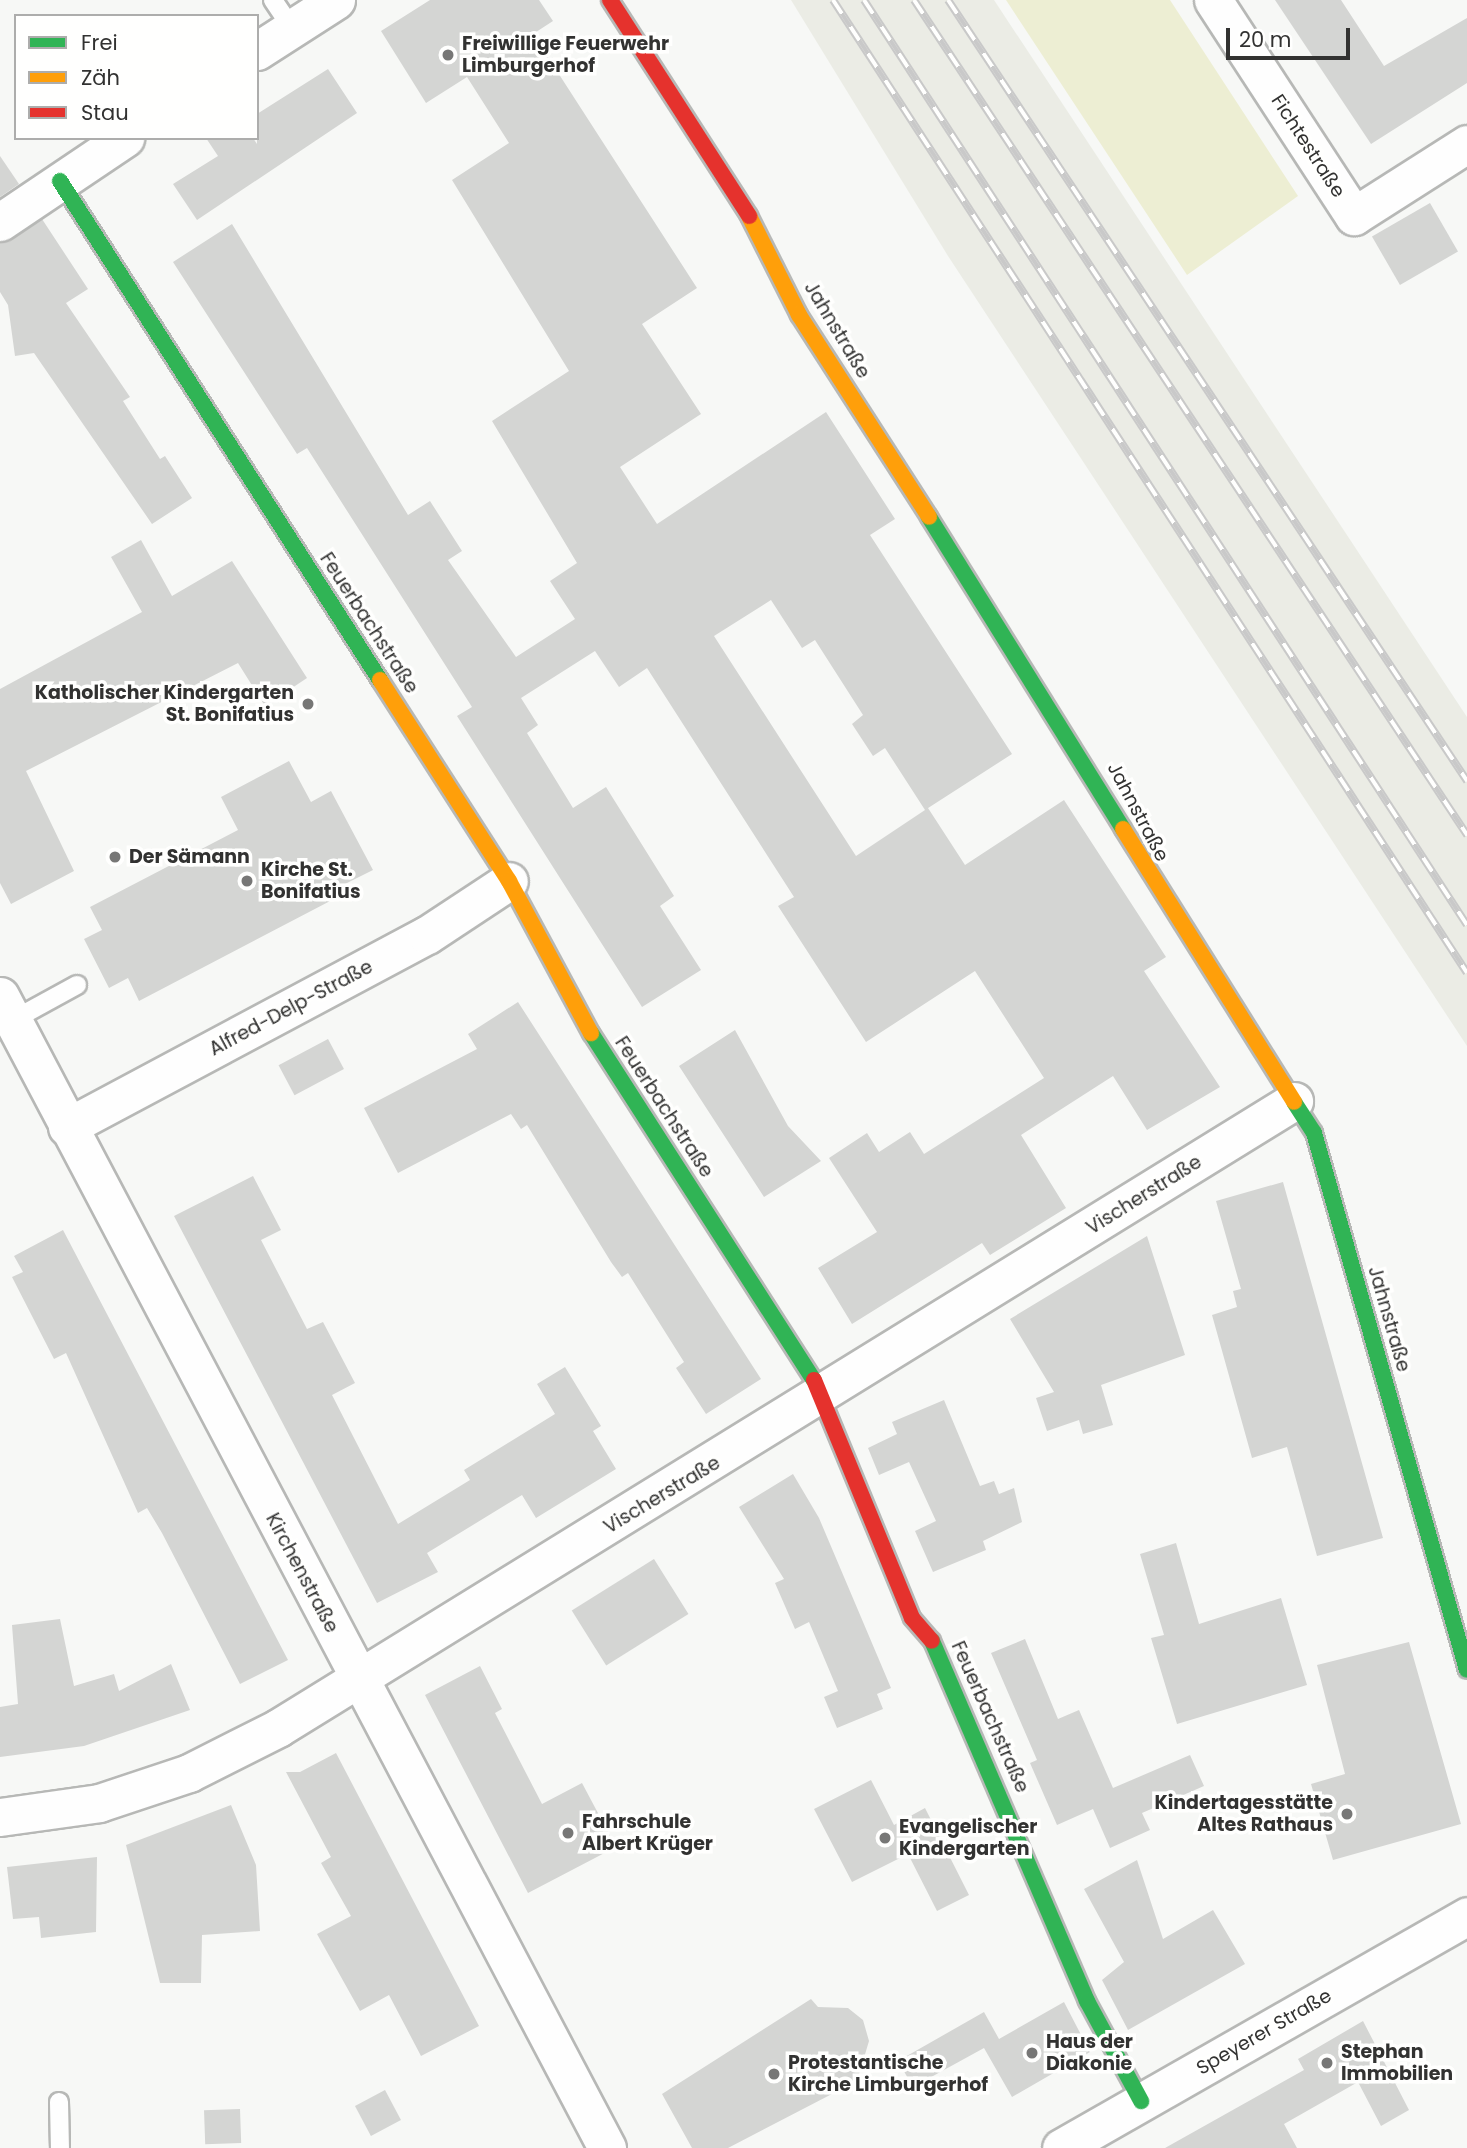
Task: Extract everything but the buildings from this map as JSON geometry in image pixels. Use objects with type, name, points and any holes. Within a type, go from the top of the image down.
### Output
[{"type":"street","points":[[259,48],[283,14],[336,0]]},
{"type":"street","name":"Jahnstraße","points":[[610,0],[770,248],[799,315],[1088,764],[1131,849],[1314,1133],[1467,1670]]},
{"type":"street","name":"Fichtestraße","points":[[1213,0],[1354,216],[1467,144]]},
{"type":"street","points":[[0,222],[122,140]]},
{"type":"street","name":"Feuerbachstraße","points":[[60,181],[509,881],[570,1000],[824,1396],[912,1618],[937,1646],[1087,2001],[1142,2101]]},
{"type":"street","name":"Alfred-Delp-Straße","points":[[67,1127],[427,935],[509,881]]},
{"type":"street","name":"Kirchenstraße","points":[[4,1013],[67,1127],[607,2148]]},
{"type":"street","name":"Vischerstraße","points":[[0,1817],[99,1803],[189,1773],[358,1679],[824,1396],[1294,1101]]},
{"type":"street","name":"Speyerer Straße","points":[[1082,2143],[1142,2101],[1467,1916]]},
{"type":"lane","points":[[4,1013],[77,985]]},
{"type":"lane","points":[[59,2102],[60,2148]]},
{"type":"shaded area","points":[[791,0],[994,0],[1467,717],[1467,1046],[948,256]]},
{"type":"green space","points":[[1006,0],[1170,0],[1298,196],[1187,275]]},
{"type":"railway","points":[[833,0],[1467,973]]},
{"type":"railway","points":[[864,0],[1467,925]]},
{"type":"railway","points":[[914,0],[1467,835]]},
{"type":"railway","points":[[948,0],[1467,781]]},
{"type":"traffic: fast","points":[[60,181],[380,680]]},
{"type":"traffic: fast","points":[[929,517],[1123,829]]},
{"type":"traffic: fast","points":[[591,1033],[814,1380]]},
{"type":"traffic: fast","points":[[1294,1102],[1314,1133],[1467,1670]]},
{"type":"traffic: fast","points":[[932,1641],[1087,2001],[1141,2101]]},
{"type":"traffic: slow","points":[[749,216],[799,315],[929,517]]},
{"type":"traffic: slow","points":[[380,680],[509,881],[591,1033]]},
{"type":"traffic: slow","points":[[1123,829],[1294,1102]]},
{"type":"traffic: jam","points":[[610,0],[749,216]]},
{"type":"traffic: jam","points":[[814,1380],[912,1618],[932,1641]]},
{"type":"place","name":"Freiwillige Feuerwehr Limburgerhof","points":[[448,55]]},
{"type":"place","name":"Katholischer Kindergarten St. Bonifatius","points":[[308,704]]},
{"type":"place","name":"Der Sämann","points":[[115,857]]},
{"type":"place","name":"Kirche St. Bonifatius","points":[[247,881]]},
{"type":"place","name":"Kindertagesstätte Altes Rathaus","points":[[1347,1814]]},
{"type":"place","name":"Fahrschule Albert Krüger","points":[[568,1833]]},
{"type":"place","name":"Evangelischer Kindergarten","points":[[885,1838]]},
{"type":"place","name":"Haus der Diakonie","points":[[1032,2053]]},
{"type":"place","name":"Stephan Immobilien","points":[[1327,2063]]},
{"type":"place","name":"Protestantische Kirche Limburgerhof","points":[[774,2074]]}]
